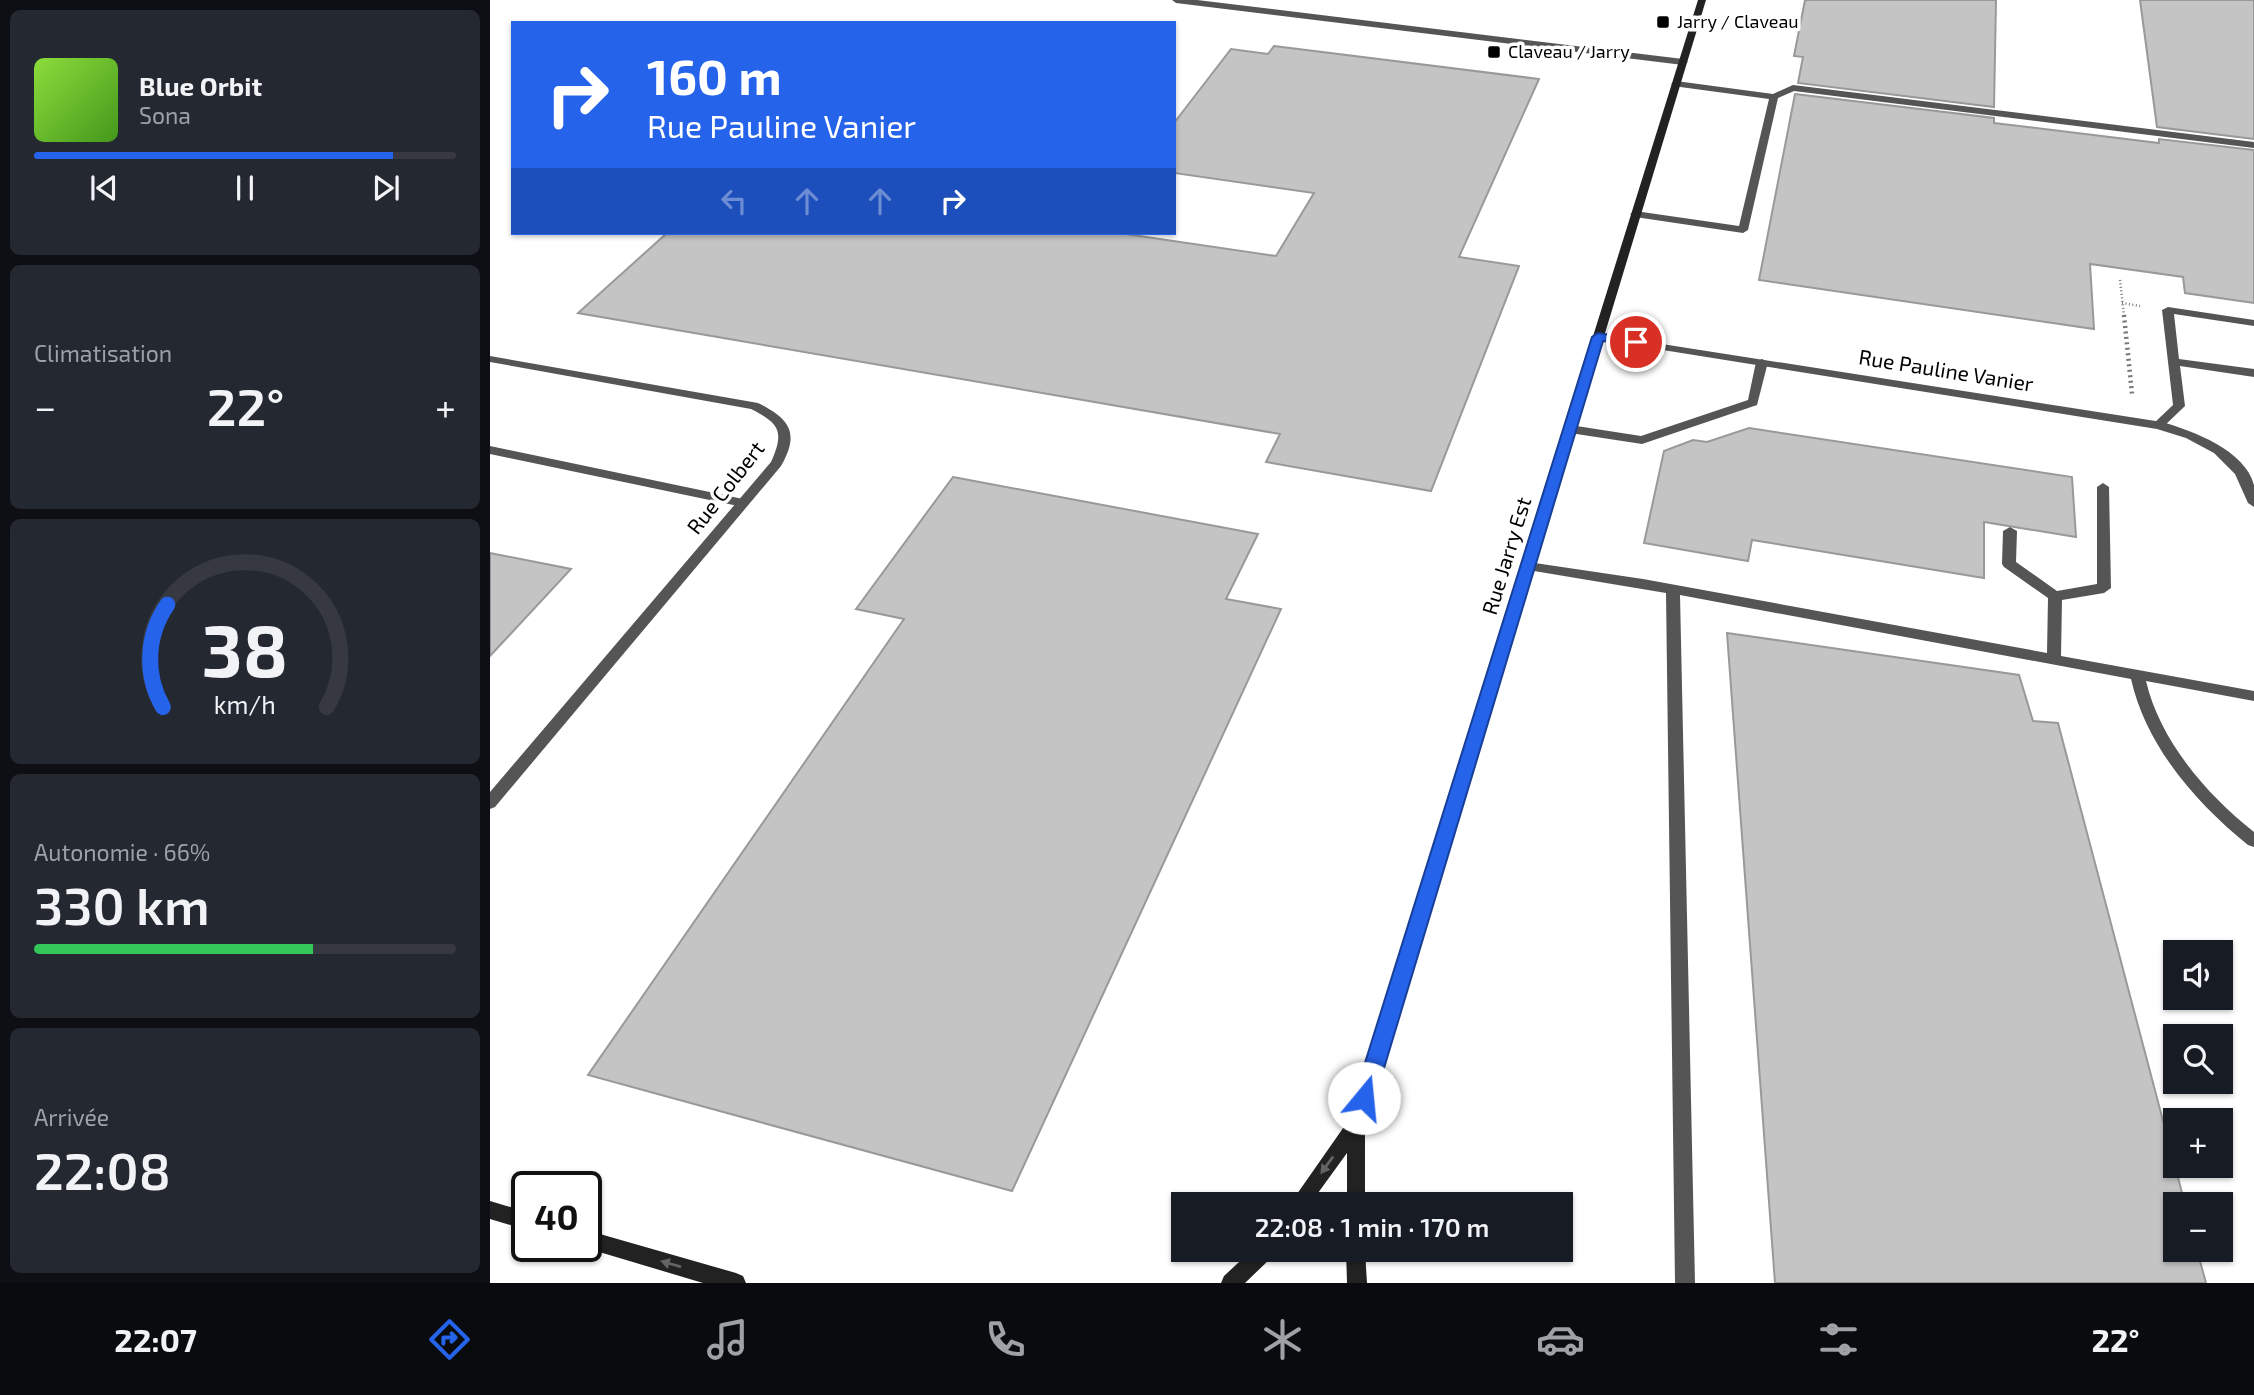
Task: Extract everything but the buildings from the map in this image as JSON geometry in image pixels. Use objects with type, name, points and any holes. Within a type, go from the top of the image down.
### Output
[{"type":"street","points":[[1176,0],[1683,62]]},
{"type":"street","name":"Rue Jarry Est","points":[[1356,1192],[1356,1125],[1702,0]]},
{"type":"street","points":[[1676,85],[1774,97],[1793,88],[2254,145]]},
{"type":"street","points":[[1635,214],[1743,230],[1774,97]]},
{"type":"street","points":[[2158,425],[2179,406],[2168,310],[2254,323]]},
{"type":"street","name":"Rue Pauline Vanier","points":[[1598,337],[2158,425],[2196,438],[2236,464],[2250,488],[2254,503]]},
{"type":"street","name":"Rue Colbert","points":[[490,359],[754,406],[776,416],[786,430],[785,447],[777,463],[490,803]]},
{"type":"street","points":[[1570,429],[1642,440],[1753,402],[1762,362]]},
{"type":"street","points":[[2175,362],[2254,373]]},
{"type":"street","points":[[490,450],[743,503]]},
{"type":"street","points":[[2010,531],[2009,564],[2054,596],[2104,588],[2103,487]]},
{"type":"street","points":[[1528,566],[2254,696]]},
{"type":"street","points":[[1673,590],[1685,1283]]},
{"type":"street","points":[[2054,596],[2054,659]]},
{"type":"street","points":[[2137,674],[2145,706],[2176,758],[2204,795],[2234,826],[2254,841]]},
{"type":"street","name":"Rue Jarry Est","points":[[1308,1192],[1356,1125]]},
{"type":"street","points":[[490,1210],[511,1216]]},
{"type":"street","points":[[602,1244],[736,1283]]},
{"type":"street","points":[[1231,1283],[1253,1262]]},
{"type":"street","points":[[1356,1262],[1357,1283]]},
{"type":"path","points":[[2120,280],[2132,397]]},
{"type":"place","name":"Jarry / Claveau","points":[[1663,22]]},
{"type":"place","name":"Claveau / Jarry","points":[[1494,52]]},
{"type":"route","points":[[1364,1098],[1598,337],[1636,342]]}]
